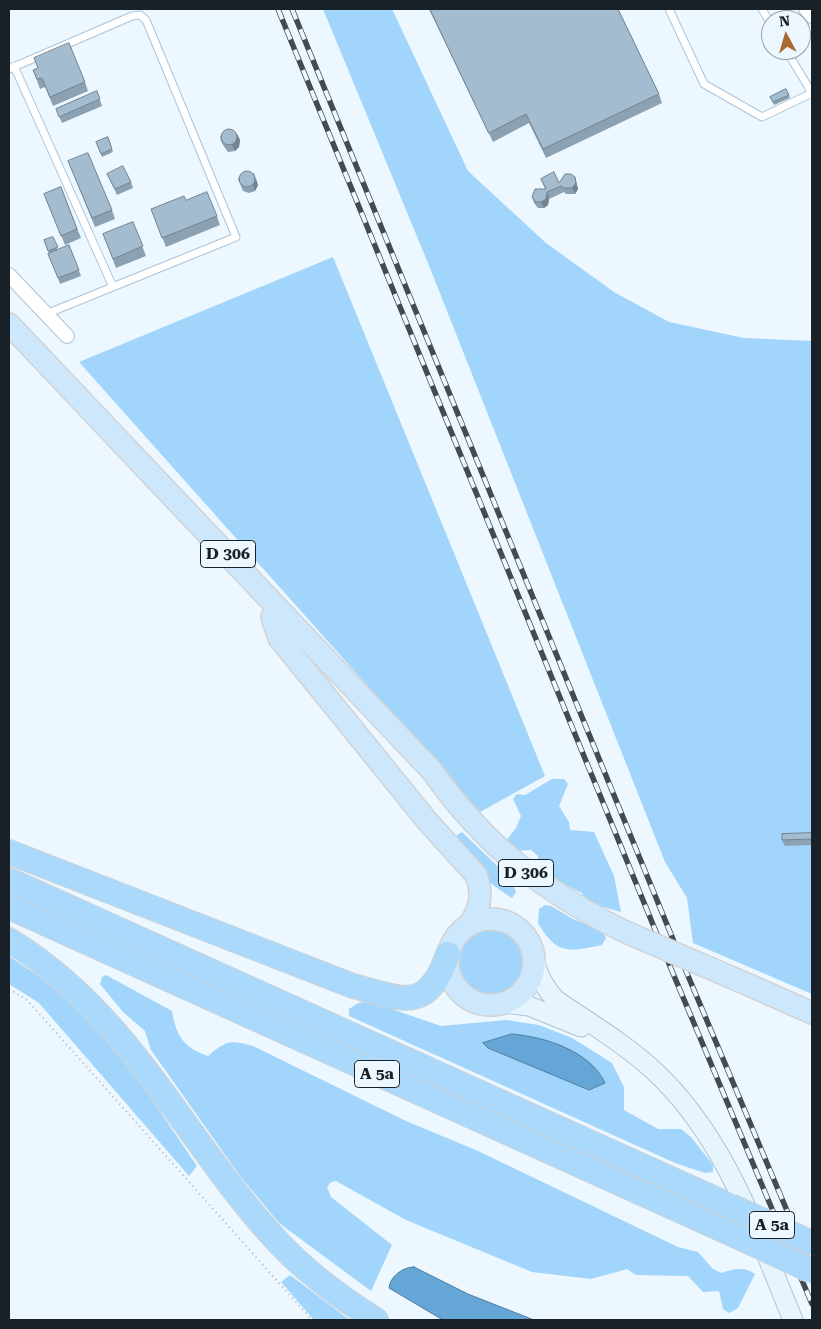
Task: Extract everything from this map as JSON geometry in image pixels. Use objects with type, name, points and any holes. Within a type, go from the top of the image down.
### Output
[{"type":"highway","points":[[9,852],[353,986],[395,997],[411,998],[422,996],[437,979],[448,954]]},
{"type":"highway","name":"A 5a","points":[[9,880],[812,1243]]},
{"type":"highway","name":"A 5a","points":[[9,907],[812,1271]]},
{"type":"highway","points":[[9,940],[47,967],[86,1000],[120,1036],[152,1076],[230,1183],[279,1243],[311,1273],[349,1303],[376,1320]]},
{"type":"main road","name":"D 306","points":[[9,324],[346,678],[432,771],[501,851],[526,873],[558,896],[628,933],[812,1013]]},
{"type":"main road","name":"D 306","points":[[9,338],[272,617],[427,775],[444,787]]},
{"type":"main road","points":[[272,617],[279,638],[428,822],[476,875],[479,884],[480,902],[478,913],[459,933],[448,954],[448,967],[452,980],[459,992],[472,1001],[487,1005],[505,1003],[518,996],[528,985],[534,972],[531,945],[512,923],[498,919],[483,918],[469,924]]},
{"type":"street","points":[[806,9],[812,16]]},
{"type":"street","points":[[9,276],[67,336]]},
{"type":"street","points":[[533,956],[542,982],[556,1000],[652,1069],[678,1096],[700,1124],[722,1157],[741,1193],[793,1320]]},
{"type":"street","points":[[505,1003],[529,1006],[610,1038]]},
{"type":"lane","points":[[669,9],[704,84],[762,117],[812,93],[792,60]]},
{"type":"lane","points":[[46,314],[113,287],[236,237],[146,20],[140,15],[132,16],[12,67],[113,287]]},
{"type":"path","points":[[9,989],[27,1000],[312,1320]]},
{"type":"shaded area","points":[[323,9],[392,9],[468,171],[546,243],[614,292],[669,322],[744,338],[812,341],[812,994],[693,943],[687,898],[665,862],[430,268]]},
{"type":"shaded area","points":[[333,257],[545,776],[480,812],[79,362]]},
{"type":"shaded area","points":[[552,779],[564,779],[568,784],[559,806],[569,822],[570,830],[594,832],[614,876],[621,912],[603,907],[592,908],[586,903],[582,893],[557,881],[539,867],[538,856],[531,850],[518,851],[504,843],[516,828],[521,816],[513,799],[517,794],[525,795]]},
{"type":"shaded area","points":[[462,832],[510,878],[516,892],[512,898],[495,887],[477,871],[463,854],[457,835]]},
{"type":"shaded area","points":[[545,905],[551,906],[575,920],[601,929],[606,938],[602,945],[572,950],[558,946],[551,941],[538,923],[539,909]]},
{"type":"shaded area","points":[[499,927],[511,933],[520,942],[526,954],[524,974],[516,985],[499,995],[485,995],[468,985],[460,974],[458,954],[468,937],[479,929]]},
{"type":"shaded area","points":[[9,956],[40,977],[86,1014],[134,1073],[197,1166],[189,1176],[39,1003],[9,984]]},
{"type":"shaded area","points":[[106,975],[172,1011],[182,1040],[200,1053],[208,1056],[225,1044],[234,1042],[253,1046],[406,1121],[478,1151],[678,1247],[698,1252],[713,1269],[721,1273],[734,1269],[743,1269],[755,1274],[738,1308],[729,1313],[723,1309],[719,1291],[703,1292],[688,1276],[636,1275],[627,1269],[591,1279],[532,1272],[406,1220],[336,1181],[331,1182],[327,1187],[331,1197],[392,1245],[371,1291],[279,1223],[240,1176],[151,1050],[145,1031],[123,1012],[100,984],[102,977]]},
{"type":"shaded area","points":[[368,1001],[441,1026],[506,1020],[539,1025],[572,1038],[612,1063],[624,1087],[624,1110],[658,1129],[681,1129],[691,1137],[713,1165],[713,1172],[705,1173],[675,1163],[349,1016],[349,1009],[358,1003]],"holes":[[[525,1035],[559,1045],[589,1090],[488,1048],[484,1043]]]},
{"type":"shaded area","points":[[512,1034],[539,1038],[578,1054],[589,1062],[605,1083],[589,1090],[488,1048],[483,1043]]},
{"type":"shaded area","points":[[414,1267],[468,1294],[534,1320],[443,1320],[389,1288],[397,1273]]},
{"type":"shaded area","points":[[290,1275],[350,1320],[314,1320],[281,1282]]},
{"type":"building","points":[[430,9],[618,9],[659,94],[543,149],[526,114],[489,133]]},
{"type":"building","points":[[69,43],[85,82],[50,97],[42,78],[37,79],[33,70],[38,68],[34,58]]},
{"type":"building","points":[[786,89],[789,95],[773,102],[770,97]]},
{"type":"building","points":[[97,91],[100,99],[59,117],[56,109]]},
{"type":"building","points":[[226,129],[232,129],[237,134],[235,143],[226,145],[221,140],[221,134]]},
{"type":"building","points":[[108,137],[112,149],[101,154],[96,142]]},
{"type":"building","points":[[88,153],[112,210],[92,218],[68,161]]},
{"type":"building","points":[[123,166],[131,182],[115,189],[107,174]]},
{"type":"building","points":[[244,171],[250,171],[255,176],[253,185],[244,187],[239,182],[239,176]]},
{"type":"building","points":[[554,172],[559,183],[565,174],[571,174],[575,177],[576,183],[572,188],[561,186],[547,192],[546,199],[536,202],[532,197],[535,189],[546,189],[541,179]]},
{"type":"building","points":[[61,187],[77,229],[61,236],[44,194]]},
{"type":"building","points":[[207,192],[217,216],[162,238],[151,209],[184,196],[186,200]]},
{"type":"building","points":[[133,222],[143,246],[113,259],[103,234]]},
{"type":"building","points":[[53,237],[58,247],[48,251],[44,240]]},
{"type":"building","points":[[69,245],[79,270],[58,278],[48,254]]},
{"type":"building","points":[[812,833],[812,839],[782,840],[782,834]]},
{"type":"railway","points":[[278,9],[672,971],[812,1304]]},
{"type":"railway","points":[[292,9],[686,971],[812,1270]]}]
